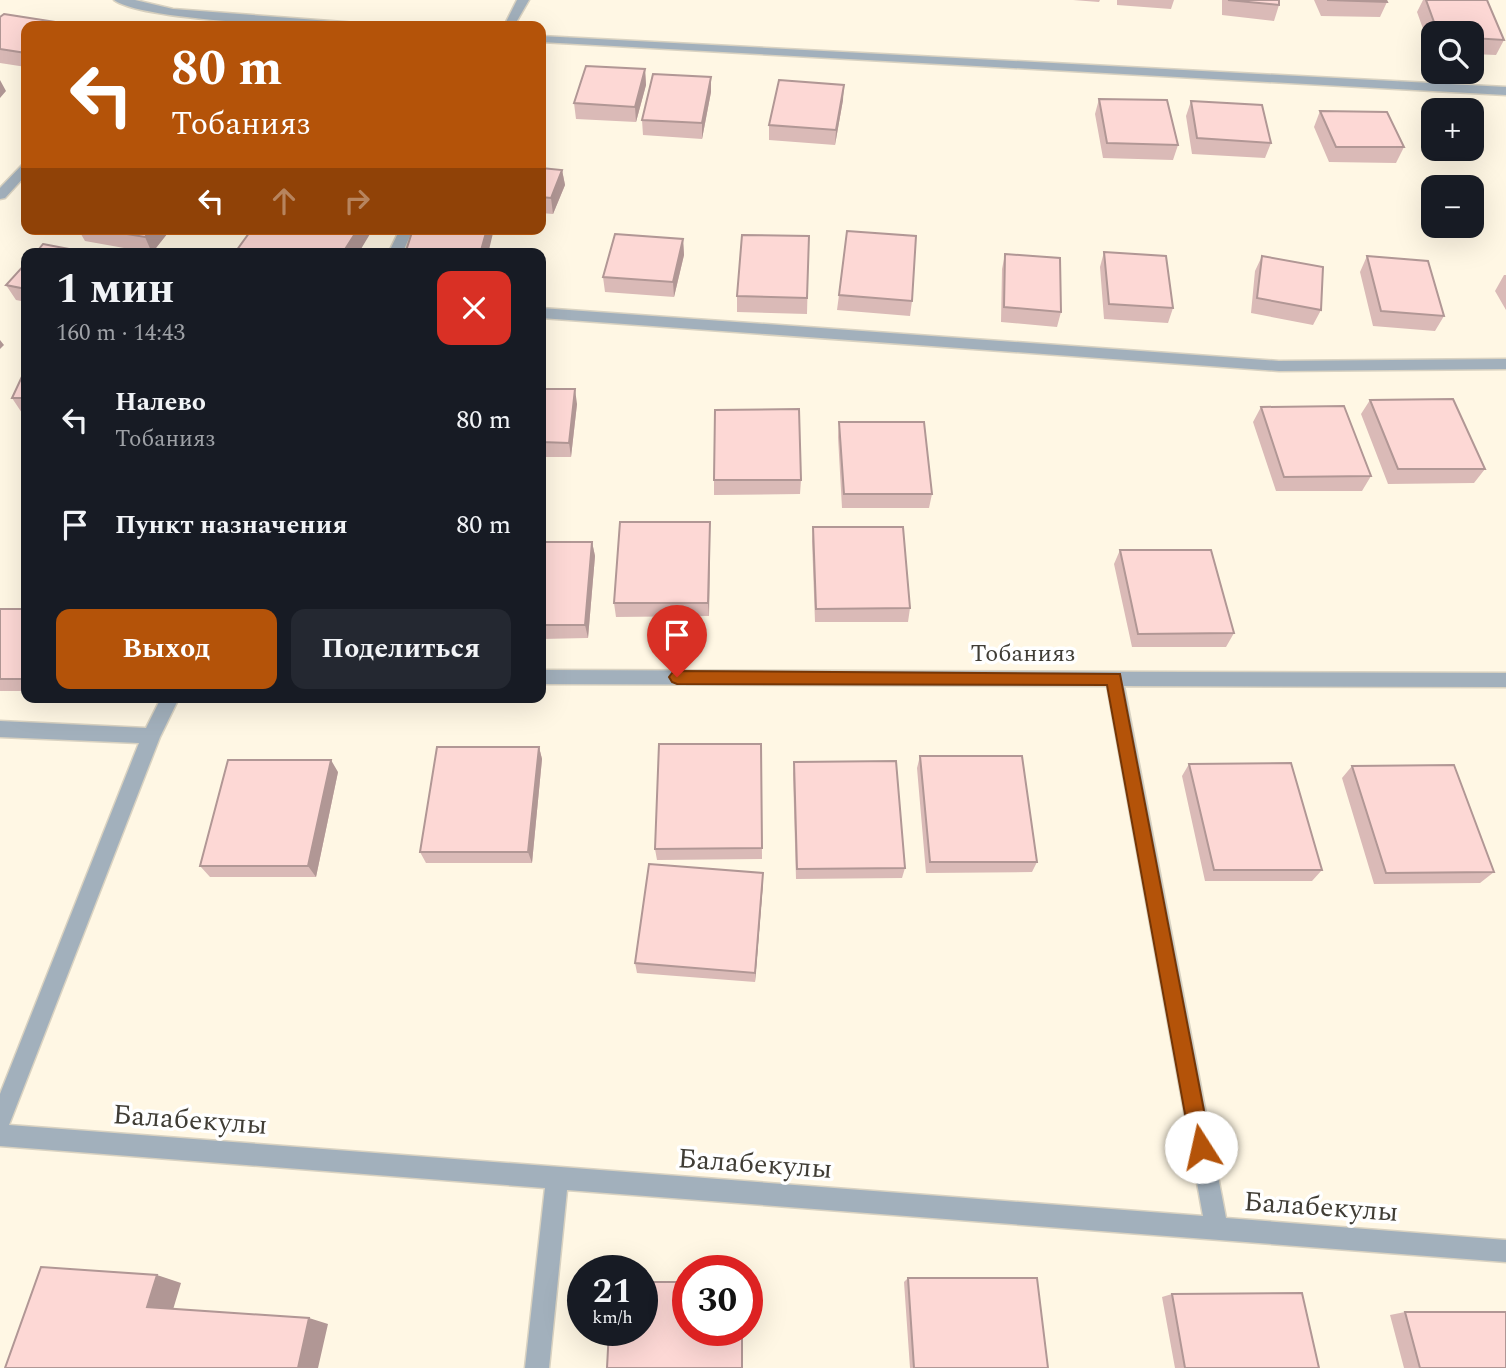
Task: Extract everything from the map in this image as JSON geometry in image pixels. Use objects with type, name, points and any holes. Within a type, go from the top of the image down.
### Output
[{"type":"street","points":[[120,0],[173,12],[291,21]]},
{"type":"street","points":[[512,21],[523,0]]},
{"type":"street","points":[[165,21],[173,12]]},
{"type":"street","points":[[546,39],[1506,90]]},
{"type":"street","points":[[0,195],[21,173]]},
{"type":"street","points":[[546,313],[1279,366],[1506,364]]},
{"type":"street","name":"Тобанияз","points":[[546,677],[1506,680]]},
{"type":"street","points":[[1114,679],[1217,1229]]},
{"type":"street","points":[[0,1121],[151,736],[168,703]]},
{"type":"street","points":[[0,729],[151,736]]},
{"type":"street","name":"Балабекулы","points":[[0,1135],[1506,1251]]},
{"type":"street","points":[[537,1368],[557,1179]]},
{"type":"building","points":[[1228,0],[1279,0],[1279,5]]},
{"type":"building","points":[[1327,0],[1386,0],[1387,2]]},
{"type":"building","points":[[1426,0],[1487,0],[1504,40],[1484,39],[1484,21],[1434,21]]},
{"type":"building","points":[[4,14],[49,21],[21,21],[21,52],[0,49],[0,17]]},
{"type":"building","points":[[586,66],[645,69],[635,107],[574,103]]},
{"type":"building","points":[[653,74],[711,77],[702,123],[642,120]]},
{"type":"building","points":[[779,80],[844,85],[836,130],[769,125]]},
{"type":"building","points":[[1099,99],[1167,100],[1178,145],[1107,143]]},
{"type":"building","points":[[1191,101],[1262,105],[1271,143],[1197,138]]},
{"type":"building","points":[[1320,111],[1387,112],[1404,147],[1336,147]]},
{"type":"building","points":[[546,168],[562,170],[551,198],[546,198]]},
{"type":"building","points":[[847,231],[916,236],[912,301],[839,295]]},
{"type":"building","points":[[615,234],[683,239],[673,282],[603,277]]},
{"type":"building","points":[[248,235],[354,235],[346,248],[238,248]]},
{"type":"building","points":[[411,235],[485,235],[482,248],[407,248]]},
{"type":"building","points":[[742,235],[809,236],[807,298],[737,296]]},
{"type":"building","points":[[43,244],[64,248],[40,248]]},
{"type":"building","points":[[1104,252],[1166,256],[1173,308],[1109,304]]},
{"type":"building","points":[[1005,254],[1060,258],[1061,312],[1004,307]]},
{"type":"building","points":[[1262,256],[1323,267],[1321,310],[1257,298]]},
{"type":"building","points":[[1367,256],[1428,261],[1444,316],[1381,311]]},
{"type":"building","points":[[21,268],[21,288],[6,285]]},
{"type":"building","points":[[21,379],[21,398],[12,398]]},
{"type":"building","points":[[546,389],[575,389],[569,443],[546,442]]},
{"type":"building","points":[[1453,399],[1485,469],[1398,469],[1370,400]]},
{"type":"building","points":[[1344,406],[1371,476],[1284,477],[1261,407]]},
{"type":"building","points":[[799,409],[801,480],[714,480],[715,410]]},
{"type":"building","points":[[839,422],[924,422],[932,494],[844,494]]},
{"type":"building","points":[[620,522],[710,522],[708,603],[614,603]]},
{"type":"building","points":[[813,527],[903,527],[910,608],[816,609]]},
{"type":"building","points":[[546,542],[592,542],[585,625],[546,625]]},
{"type":"building","points":[[1120,550],[1211,550],[1234,633],[1138,634]]},
{"type":"building","points":[[0,609],[21,609],[21,679],[0,679]]},
{"type":"building","points":[[659,744],[761,744],[762,848],[655,849]]},
{"type":"building","points":[[437,747],[539,747],[528,852],[420,852]]},
{"type":"building","points":[[920,756],[1022,756],[1037,862],[930,862]]},
{"type":"building","points":[[228,760],[331,760],[308,866],[200,866]]},
{"type":"building","points":[[896,761],[905,868],[797,869],[794,762]]},
{"type":"building","points":[[1291,763],[1322,870],[1214,870],[1189,764]]},
{"type":"building","points":[[1454,765],[1494,872],[1386,873],[1352,766]]},
{"type":"building","points":[[649,864],[763,873],[755,973],[635,963]]},
{"type":"building","points":[[41,1267],[157,1275],[147,1307],[309,1318],[298,1368],[5,1368]]},
{"type":"building","points":[[908,1278],[1037,1278],[1048,1368],[914,1368]]},
{"type":"building","points":[[658,1282],[672,1282],[672,1346],[742,1346],[742,1368],[607,1368],[608,1346],[658,1346]]},
{"type":"building","points":[[1302,1293],[1319,1368],[1185,1368],[1172,1294]]},
{"type":"building","points":[[1405,1312],[1506,1312],[1506,1368],[1420,1368]]},
{"type":"route","points":[[677,677],[1114,679],[1201,1147]]}]
